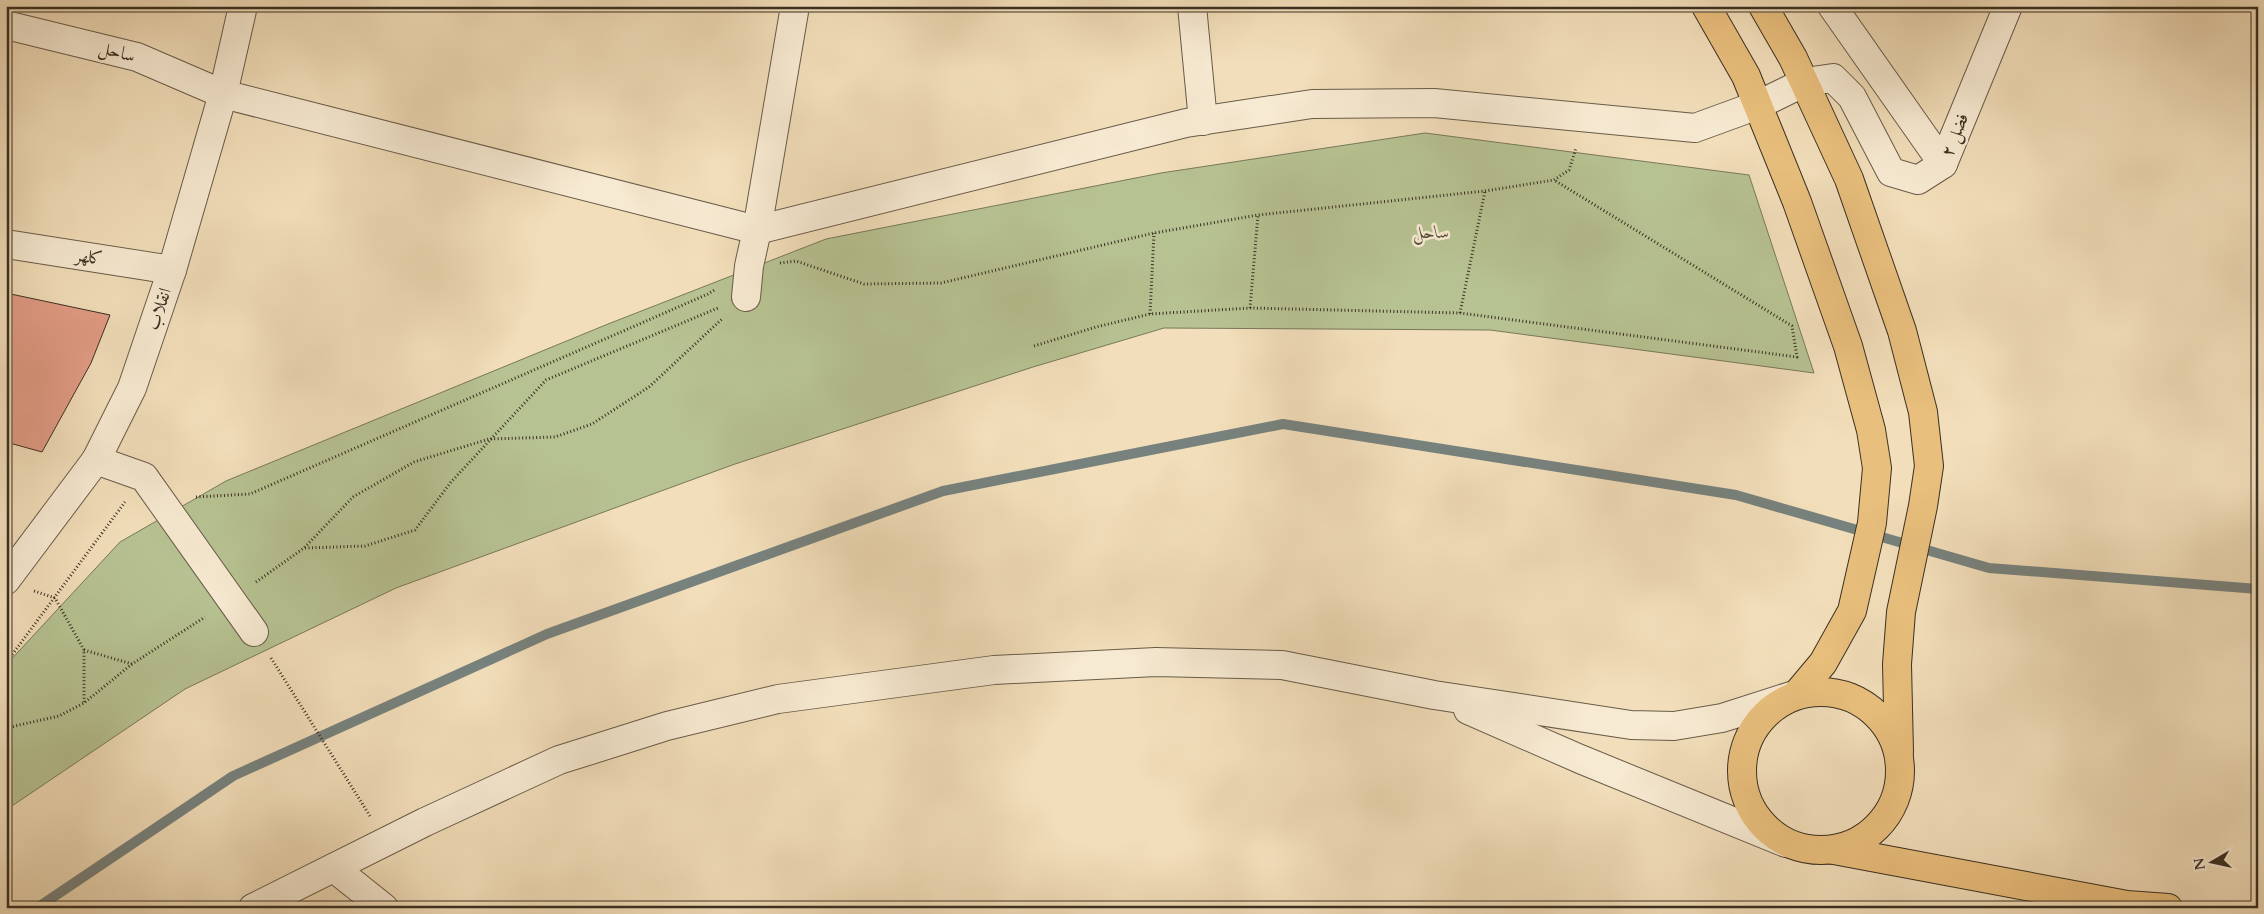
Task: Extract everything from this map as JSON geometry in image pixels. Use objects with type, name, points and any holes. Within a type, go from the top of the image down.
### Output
[{"type":"main road","points":[[1706,6],[1746,76],[1797,202],[1848,346],[1871,430],[1877,468],[1872,523],[1852,611],[1823,663],[1797,694]]},
{"type":"main road","points":[[1763,6],[1794,58],[1849,179],[1902,331],[1923,412],[1929,466],[1901,612],[1897,664],[1901,774],[1897,796],[1888,816],[1873,832],[1855,844],[1834,850]]},
{"type":"main road","points":[[1900,752],[1865,704],[1844,694],[1820,690],[1797,694],[1773,707],[1754,726],[1744,752],[1742,778],[1749,805],[1764,827],[1786,843],[1809,850],[1834,850],[2127,905],[2168,908]]},
{"type":"street","name":"انقلاب","points":[[18,585],[96,460],[132,388],[172,270],[223,94],[243,6]]},
{"type":"street","points":[[746,297],[749,266],[757,230],[795,6]]},
{"type":"street","points":[[1192,6],[1203,121]]},
{"type":"street","points":[[1832,6],[1943,164]]},
{"type":"street","name":"فضل ۲","points":[[1804,82],[1833,78],[1852,97],[1891,172],[1918,180],[1943,164],[2008,6]]},
{"type":"street","name":"ساحل","points":[[6,24],[137,57],[223,94],[757,230]]},
{"type":"street","points":[[757,230],[1203,121],[1312,104],[1434,103],[1695,128],[1758,105],[1804,82]]},
{"type":"street","name":"کلهر","points":[[6,244],[172,270]]},
{"type":"street","points":[[96,460],[144,477],[254,632]]},
{"type":"street","points":[[253,908],[559,760],[667,726],[778,699],[994,670],[1156,662],[1282,665],[1434,695],[1631,726],[1674,726],[1722,718],[1797,694]]},
{"type":"street","points":[[1434,695],[1580,759],[1786,843]]},
{"type":"street","points":[[334,868],[384,908]]},
{"type":"path","points":[[160,499],[250,494],[708,294],[749,266],[796,261],[864,284],[941,283],[1041,262],[1154,233],[1258,214],[1485,191],[1554,180],[1569,170],[1586,117]]},
{"type":"path","points":[[1034,346],[1096,327],[1150,314],[1250,308],[1460,313],[1796,357],[1792,326],[1554,180]]},
{"type":"path","points":[[1460,313],[1485,191]]},
{"type":"path","points":[[1250,308],[1258,214]]},
{"type":"path","points":[[1150,314],[1154,233]]},
{"type":"path","points":[[304,548],[365,546],[415,530],[451,482],[546,380],[746,297]]},
{"type":"path","points":[[6,728],[59,716],[84,703],[132,664],[231,600],[304,548],[353,497],[414,462],[489,439],[555,437],[592,424],[649,387],[746,297]]},
{"type":"path","points":[[6,662],[144,477]]},
{"type":"path","points":[[18,585],[55,598],[84,650],[84,703]]},
{"type":"path","points":[[254,632],[361,802]]},
{"type":"path","points":[[84,650],[132,664]]},
{"type":"green space","name":"ساحل","points":[[1425,133],[1749,175],[1814,373],[1490,330],[1164,328],[1033,367],[735,464],[396,588],[185,689],[6,810],[6,665],[120,542],[226,481],[608,324],[826,239],[1161,173]]},
{"type":"building","points":[[6,293],[110,315],[91,363],[42,452],[6,442]]},
{"type":"waterway","points":[[37,908],[233,776],[547,634],[943,491],[1283,424],[1736,495],[1989,568],[2258,589]]}]
